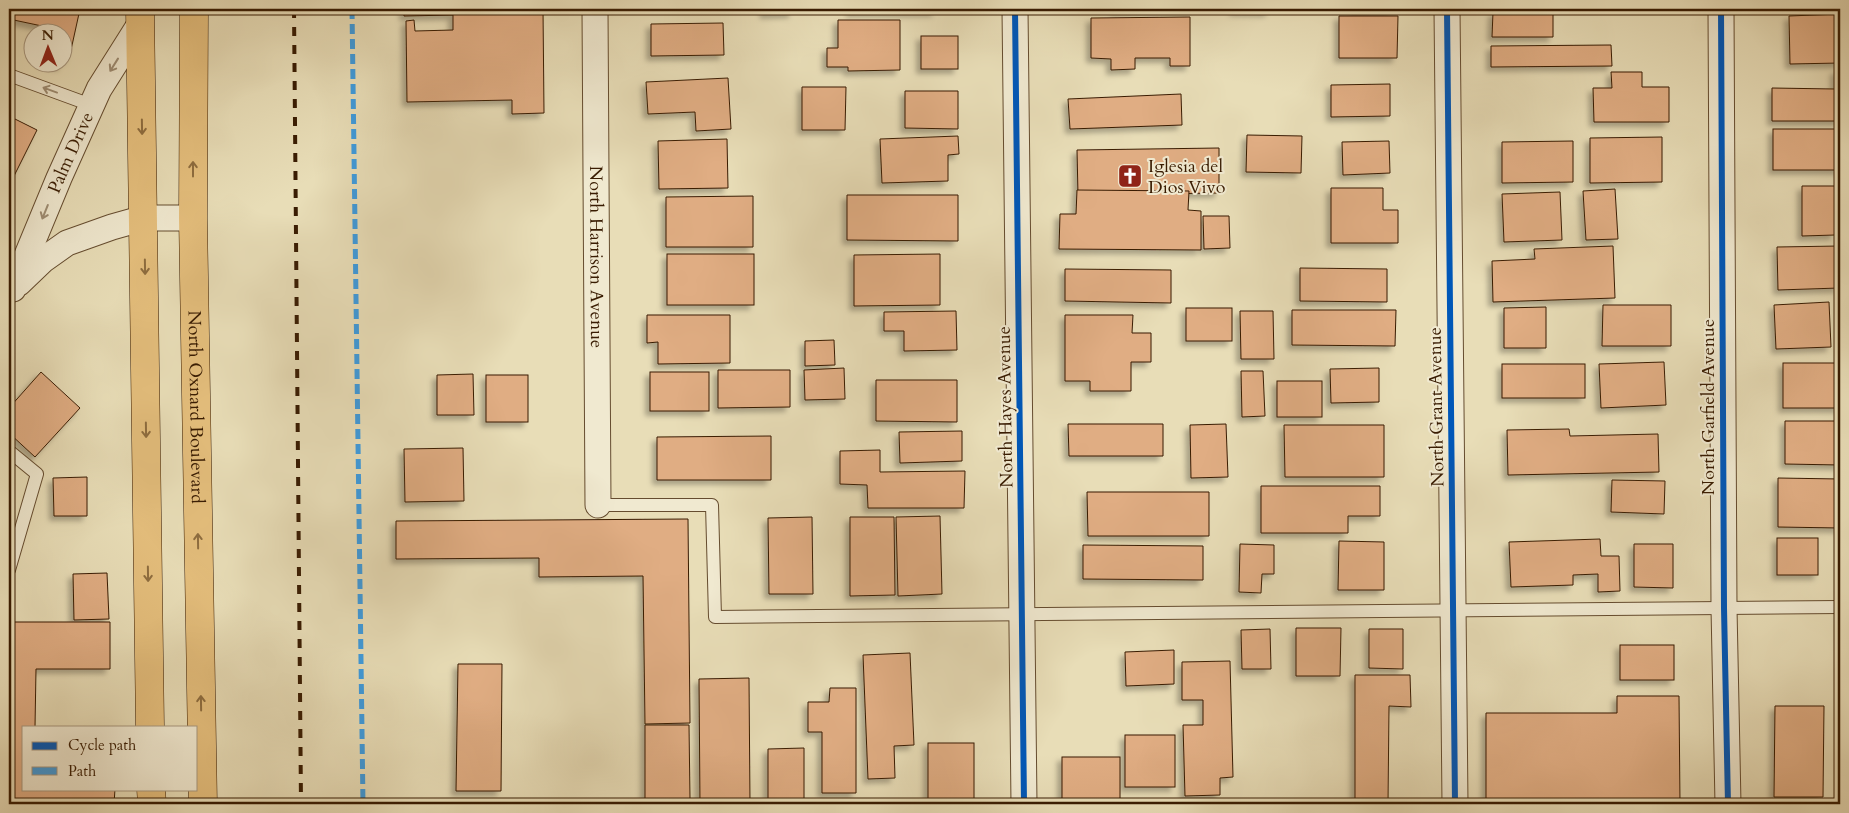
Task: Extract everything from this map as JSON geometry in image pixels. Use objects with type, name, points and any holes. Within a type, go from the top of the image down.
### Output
[{"type":"main road","name":"North Oxnard Boulevard","points":[[194,9],[193,218],[203,804]]},
{"type":"main road","points":[[140,16],[150,726]]},
{"type":"main road","points":[[151,790],[152,804]]},
{"type":"street","name":"North Harrison Avenue","points":[[595,9],[598,505]]},
{"type":"street","name":"North Hayes Avenue","points":[[1015,9],[1024,804]]},
{"type":"street","name":"North Grant Avenue","points":[[1447,9],[1455,804]]},
{"type":"street","name":"North Garfield Avenue","points":[[1721,9],[1724,608],[1728,804]]},
{"type":"street","name":"Palm Drive","points":[[11,291],[91,106],[140,16]]},
{"type":"street","name":"Palm Drive","points":[[11,291],[44,260],[67,243],[144,218],[193,218]]},
{"type":"lane","points":[[9,75],[91,106]]},
{"type":"lane","points":[[9,451],[37,474],[9,570]]},
{"type":"lane","points":[[598,505],[712,505],[715,617],[1840,607]]},
{"type":"building","points":[[9,9],[80,9],[72,45],[72,22],[23,22],[9,19]]},
{"type":"building","points":[[404,9],[543,9],[544,113],[512,114],[512,100],[407,102],[406,21],[414,20],[415,31],[453,30],[453,15],[404,16]]},
{"type":"building","points":[[764,9],[793,9],[793,13],[765,14]]},
{"type":"building","points":[[851,9],[936,9],[936,12],[851,12]]},
{"type":"building","points":[[1115,9],[1194,9],[1194,10],[1115,11]]},
{"type":"building","points":[[1234,9],[1270,9],[1269,12],[1234,11]]},
{"type":"building","points":[[1355,9],[1392,9],[1392,12],[1355,13]]},
{"type":"building","points":[[1493,12],[1553,12],[1553,37],[1492,37]]},
{"type":"building","points":[[1840,14],[1840,63],[1790,64],[1789,16]]},
{"type":"building","points":[[1339,16],[1398,16],[1397,58],[1339,58]]},
{"type":"building","points":[[1190,17],[1190,66],[1170,66],[1170,58],[1135,58],[1135,69],[1111,70],[1111,59],[1091,58],[1091,18]]},
{"type":"building","points":[[838,20],[900,20],[900,70],[848,71],[848,67],[827,67],[827,48],[838,48]]},
{"type":"building","points":[[723,23],[724,55],[651,56],[651,24]]},
{"type":"building","points":[[921,36],[958,36],[958,69],[921,69]]},
{"type":"building","points":[[1611,45],[1612,66],[1491,67],[1491,46]]},
{"type":"building","points":[[1835,70],[1840,70],[1840,121],[1772,121],[1772,88],[1835,89]]},
{"type":"building","points":[[1611,72],[1642,72],[1642,87],[1669,87],[1669,122],[1594,122],[1593,88],[1612,88]]},
{"type":"building","points":[[728,78],[731,129],[696,131],[695,112],[648,114],[646,82]]},
{"type":"building","points":[[1390,84],[1390,116],[1331,117],[1331,85]]},
{"type":"building","points":[[802,87],[846,87],[845,130],[802,130]]},
{"type":"building","points":[[905,91],[958,91],[958,129],[905,128]]},
{"type":"building","points":[[1181,94],[1182,125],[1070,129],[1068,99]]},
{"type":"building","points":[[9,116],[37,130],[9,186]]},
{"type":"building","points":[[1773,129],[1840,129],[1840,170],[1773,170]]},
{"type":"building","points":[[1247,135],[1302,136],[1301,173],[1246,172]]},
{"type":"building","points":[[958,136],[959,154],[948,155],[948,181],[882,183],[880,139]]},
{"type":"building","points":[[1662,137],[1662,182],[1590,183],[1590,138]]},
{"type":"building","points":[[727,139],[728,188],[659,189],[658,141]]},
{"type":"building","points":[[1389,141],[1390,173],[1343,175],[1342,142]]},
{"type":"building","points":[[1573,141],[1573,182],[1502,183],[1502,142]]},
{"type":"building","points":[[1219,148],[1219,193],[1078,195],[1077,150]]},
{"type":"building","points":[[1802,186],[1835,186],[1835,235],[1802,236]]},
{"type":"building","points":[[1331,188],[1383,188],[1383,210],[1398,210],[1398,243],[1331,243]]},
{"type":"building","points":[[1615,189],[1618,239],[1586,240],[1583,191]]},
{"type":"building","points":[[1077,190],[1189,191],[1188,210],[1201,211],[1201,250],[1059,249],[1060,214],[1076,214]]},
{"type":"building","points":[[1560,192],[1562,240],[1504,242],[1502,194]]},
{"type":"building","points":[[847,195],[958,195],[958,241],[847,240]]},
{"type":"building","points":[[753,196],[753,247],[666,247],[666,197]]},
{"type":"building","points":[[1203,216],[1229,216],[1230,248],[1204,249]]},
{"type":"building","points":[[1613,246],[1615,298],[1493,302],[1492,261],[1535,259],[1534,249]]},
{"type":"building","points":[[1839,246],[1839,288],[1778,290],[1777,247]]},
{"type":"building","points":[[667,254],[754,254],[754,305],[667,305]]},
{"type":"building","points":[[940,254],[940,305],[854,306],[854,255]]},
{"type":"building","points":[[1300,268],[1387,269],[1387,302],[1300,301]]},
{"type":"building","points":[[1065,269],[1171,270],[1171,303],[1065,301]]},
{"type":"building","points":[[1829,302],[1831,347],[1776,349],[1774,305]]},
{"type":"building","points":[[1603,305],[1671,305],[1671,346],[1602,346]]},
{"type":"building","points":[[1546,307],[1546,348],[1504,348],[1504,308]]},
{"type":"building","points":[[1186,308],[1232,308],[1232,341],[1186,341]]},
{"type":"building","points":[[1292,310],[1396,310],[1395,346],[1292,345]]},
{"type":"building","points":[[956,311],[957,350],[904,351],[904,331],[884,331],[884,312]]},
{"type":"building","points":[[1240,311],[1273,311],[1274,359],[1241,359]]},
{"type":"building","points":[[647,315],[730,315],[730,363],[658,364],[658,342],[647,343]]},
{"type":"building","points":[[1065,315],[1133,315],[1132,333],[1151,333],[1151,362],[1131,362],[1131,391],[1090,391],[1090,381],[1065,381]]},
{"type":"building","points":[[834,340],[835,365],[805,366],[805,341]]},
{"type":"building","points":[[1664,362],[1666,405],[1601,408],[1599,364]]},
{"type":"building","points":[[1783,363],[1840,363],[1840,408],[1783,408]]},
{"type":"building","points":[[1502,364],[1585,364],[1585,398],[1502,398]]},
{"type":"building","points":[[844,368],[845,399],[805,400],[804,370]]},
{"type":"building","points":[[1379,368],[1379,402],[1331,403],[1330,369]]},
{"type":"building","points":[[718,370],[790,370],[790,407],[718,408]]},
{"type":"building","points":[[1241,371],[1263,371],[1265,416],[1242,417]]},
{"type":"building","points":[[41,372],[80,408],[35,457],[9,433],[9,408]]},
{"type":"building","points":[[650,372],[709,372],[709,411],[650,411]]},
{"type":"building","points":[[473,374],[474,415],[437,415],[437,375]]},
{"type":"building","points":[[486,375],[528,375],[528,422],[486,422]]},
{"type":"building","points":[[876,380],[957,380],[957,422],[876,421]]},
{"type":"building","points":[[1277,381],[1322,381],[1322,417],[1277,417]]},
{"type":"building","points":[[1785,421],[1840,421],[1840,465],[1785,464]]},
{"type":"building","points":[[1068,424],[1163,424],[1163,456],[1069,456]]},
{"type":"building","points":[[1226,424],[1228,477],[1191,478],[1190,425]]},
{"type":"building","points":[[1284,425],[1384,425],[1384,477],[1285,477]]},
{"type":"building","points":[[1569,429],[1570,436],[1658,434],[1659,472],[1508,475],[1507,430]]},
{"type":"building","points":[[962,431],[962,461],[900,463],[899,432]]},
{"type":"building","points":[[771,436],[771,480],[657,480],[657,437]]},
{"type":"building","points":[[463,448],[464,501],[405,502],[404,449]]},
{"type":"building","points":[[880,450],[880,472],[965,471],[964,508],[868,508],[867,485],[840,484],[840,451]]},
{"type":"building","points":[[87,477],[87,516],[54,516],[53,478]]},
{"type":"building","points":[[1778,478],[1840,479],[1840,528],[1778,527]]},
{"type":"building","points":[[1612,480],[1665,481],[1664,514],[1611,512]]},
{"type":"building","points":[[1261,486],[1380,486],[1380,516],[1348,516],[1348,533],[1261,533]]},
{"type":"building","points":[[1087,492],[1209,492],[1209,536],[1088,536]]},
{"type":"building","points":[[940,516],[942,594],[898,596],[896,517]]},
{"type":"building","points":[[812,517],[813,594],[769,594],[768,518]]},
{"type":"building","points":[[850,517],[894,517],[895,595],[850,596]]},
{"type":"building","points":[[688,519],[690,723],[645,724],[643,576],[539,577],[539,558],[396,559],[396,521]]},
{"type":"building","points":[[1777,538],[1818,538],[1818,575],[1777,575]]},
{"type":"building","points":[[1600,539],[1601,556],[1619,556],[1620,591],[1598,592],[1598,574],[1573,575],[1573,585],[1511,587],[1509,542]]},
{"type":"building","points":[[1339,541],[1384,542],[1384,590],[1338,590]]},
{"type":"building","points":[[1240,544],[1274,545],[1274,574],[1262,574],[1261,593],[1239,592]]},
{"type":"building","points":[[1634,544],[1673,544],[1673,588],[1634,587]]},
{"type":"building","points":[[1083,545],[1203,546],[1203,580],[1083,579]]},
{"type":"building","points":[[107,573],[109,619],[74,620],[73,574]]},
{"type":"building","points":[[9,622],[110,622],[110,669],[36,669],[35,726],[22,726],[22,790],[115,790],[114,804],[9,804]]},
{"type":"building","points":[[1296,628],[1341,628],[1340,676],[1296,676]]},
{"type":"building","points":[[1270,629],[1271,669],[1242,669],[1241,630]]},
{"type":"building","points":[[1369,629],[1403,629],[1403,669],[1369,668]]},
{"type":"building","points":[[1620,645],[1674,645],[1674,680],[1620,680]]},
{"type":"building","points":[[1174,650],[1174,684],[1126,686],[1125,652]]},
{"type":"building","points":[[910,653],[914,745],[894,746],[895,778],[868,779],[863,655]]},
{"type":"building","points":[[1230,661],[1233,777],[1220,778],[1220,795],[1185,796],[1183,725],[1203,725],[1203,700],[1182,700],[1182,662]]},
{"type":"building","points":[[458,664],[502,664],[501,791],[456,791]]},
{"type":"building","points":[[1355,675],[1410,675],[1411,707],[1389,706],[1388,804],[1355,804]]},
{"type":"building","points":[[749,678],[750,804],[700,804],[699,679]]},
{"type":"building","points":[[830,688],[856,688],[856,793],[822,793],[822,732],[808,732],[808,702],[829,702]]},
{"type":"building","points":[[1617,696],[1679,696],[1680,804],[1486,804],[1486,713],[1617,713]]},
{"type":"building","points":[[1775,706],[1824,706],[1823,797],[1774,797]]},
{"type":"building","points":[[645,725],[689,725],[690,799],[645,799]]},
{"type":"building","points":[[1125,735],[1175,735],[1175,787],[1125,787]]},
{"type":"building","points":[[928,743],[974,743],[974,804],[928,804]]},
{"type":"building","points":[[804,748],[804,804],[768,804],[768,749]]},
{"type":"building","points":[[1062,757],[1120,757],[1120,804],[1062,804]]},
{"type":"railway","points":[[294,9],[301,804]]},
{"type":"marked path","points":[[352,9],[363,804]]},
{"type":"cycle path","points":[[1015,9],[1024,804]]},
{"type":"cycle path","points":[[1447,9],[1455,804]]},
{"type":"cycle path","points":[[1721,9],[1724,608],[1728,804]]},
{"type":"place","name":"Iglesia del Dios Vivo","points":[[1130,176]]}]
